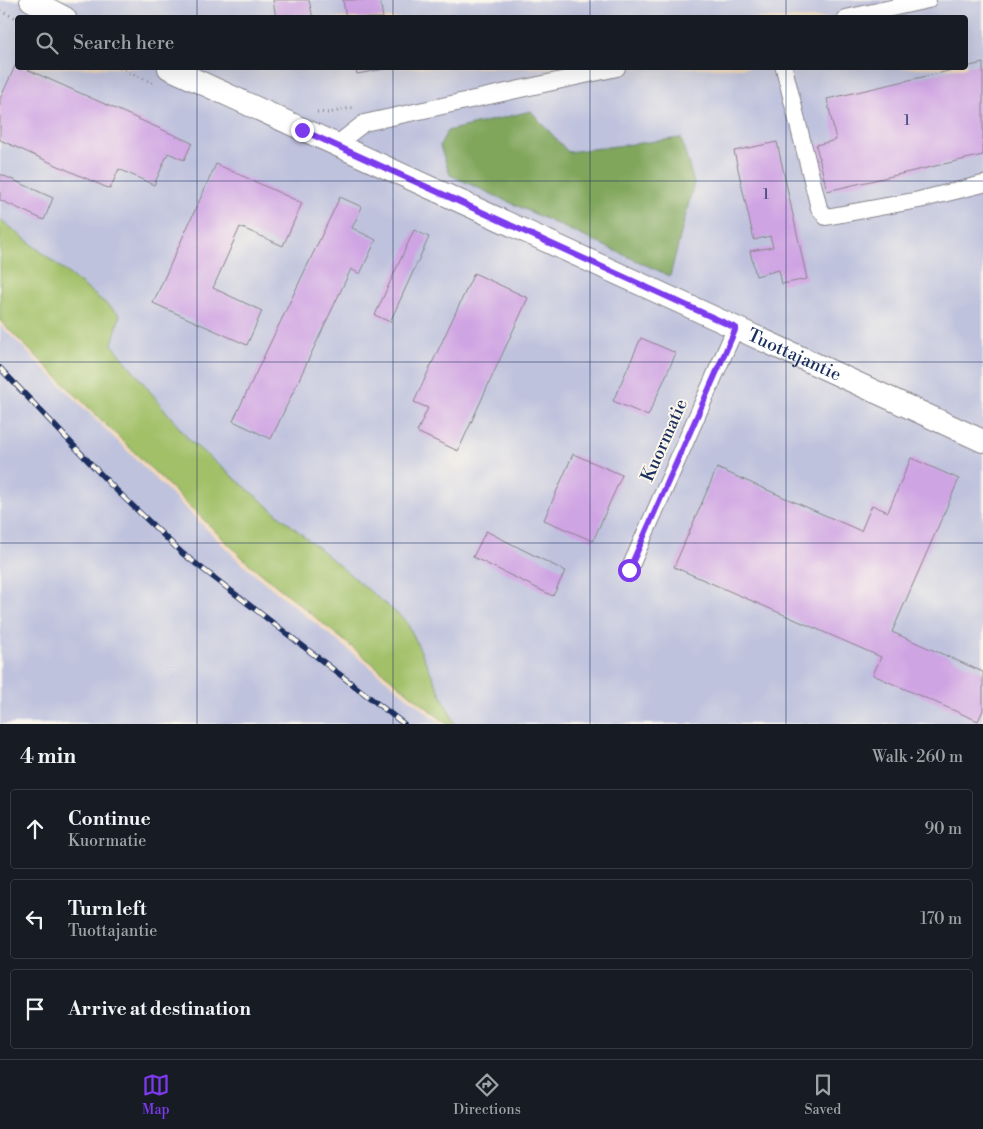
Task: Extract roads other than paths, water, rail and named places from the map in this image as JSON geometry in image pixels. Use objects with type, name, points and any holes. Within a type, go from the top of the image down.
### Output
[{"type":"street","points":[[30,0],[59,15]]},
{"type":"street","points":[[860,15],[928,0]]},
{"type":"street","name":"Tuottajantie","points":[[173,70],[983,441]]},
{"type":"street","points":[[336,145],[364,123],[608,70]]},
{"type":"street","points":[[784,70],[819,208],[826,217],[919,200],[983,184]]},
{"type":"street","name":"Kuormatie","points":[[629,570],[736,328]]},
{"type":"railway","points":[[0,368],[112,486],[182,553],[404,724]]}]
